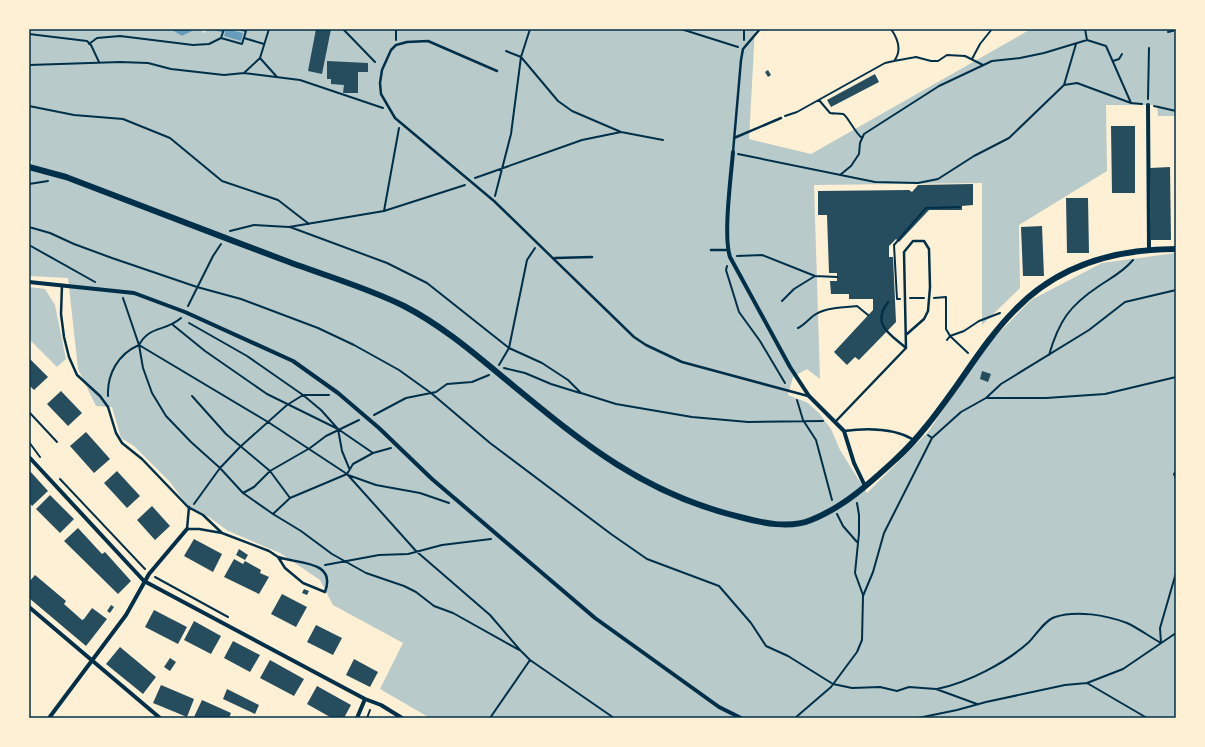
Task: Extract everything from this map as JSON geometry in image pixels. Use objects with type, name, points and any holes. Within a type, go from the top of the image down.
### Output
[{"type":"street","points":[[1148,104],[1149,249]]},
{"type":"street","points":[[733,152],[728,250],[730,257],[790,367],[809,396],[836,421],[844,431],[854,463],[865,486]]},
{"type":"street","points":[[29,167],[66,177],[402,305],[453,337],[568,431],[600,455],[643,481],[684,501],[737,517],[780,524],[810,521],[835,508],[855,495],[865,486],[923,430],[994,333],[1015,309],[1034,292],[1055,278],[1087,262],[1122,253],[1149,249],[1176,249]]},
{"type":"street","points":[[29,282],[108,289],[121,291],[160,302],[288,359],[338,393],[432,479],[596,618],[719,707],[741,718]]},
{"type":"street","points":[[29,457],[144,581],[365,699],[381,705],[402,718]]},
{"type":"street","points":[[49,718],[126,615],[149,574],[187,529]]},
{"type":"street","points":[[29,607],[160,718]]},
{"type":"street","points":[[357,718],[365,699]]},
{"type":"lane","points":[[733,152],[740,60],[743,49],[760,29]]},
{"type":"lane","points":[[497,71],[428,41],[396,45],[391,50],[382,70],[380,83],[381,94],[390,111],[400,123],[494,201],[555,258],[634,336],[646,345],[682,362],[809,396]]},
{"type":"lane","points":[[734,138],[781,118]]},
{"type":"lane","points":[[836,421],[906,348],[907,334],[904,252],[913,241],[918,240],[924,241],[929,249],[930,298],[928,311],[924,319],[907,334]]},
{"type":"lane","points":[[711,250],[728,250]]},
{"type":"lane","points":[[555,258],[592,257]]},
{"type":"lane","points":[[62,284],[61,314],[64,337],[69,357],[77,375],[100,396],[108,407],[116,433],[122,443],[142,459],[188,507],[203,516],[222,533]]},
{"type":"lane","points":[[888,302],[882,311],[881,322],[887,332],[906,348]]},
{"type":"lane","points":[[844,431],[855,429],[891,431],[902,433],[914,440]]},
{"type":"lane","points":[[188,507],[187,529],[198,528],[222,533],[278,557],[290,561],[309,563],[318,566],[325,573],[328,582],[325,592],[303,582],[285,568],[278,557]]},
{"type":"path","points":[[221,38],[224,29]]},
{"type":"path","points":[[90,44],[96,38],[120,36],[193,45],[209,44],[221,38],[242,44],[246,31],[239,29]]},
{"type":"path","points":[[244,73],[260,58],[269,29]]},
{"type":"path","points":[[343,29],[375,62]]},
{"type":"path","points":[[396,29],[396,45]]},
{"type":"path","points":[[494,201],[511,134],[520,57],[530,29]]},
{"type":"path","points":[[681,29],[743,49]]},
{"type":"path","points":[[891,29],[899,49],[894,61]]},
{"type":"path","points":[[972,59],[980,44],[992,29]]},
{"type":"path","points":[[1084,29],[1088,40]]},
{"type":"path","points":[[1168,32],[1176,30]]},
{"type":"path","points":[[29,34],[87,41],[99,62]]},
{"type":"path","points":[[244,38],[264,44]]},
{"type":"path","points":[[840,175],[851,166],[859,154],[862,138],[873,127],[939,86],[992,61],[1020,58],[1088,40],[1106,46],[1131,103]]},
{"type":"path","points":[[733,152],[875,182],[918,183],[931,181],[1009,138],[1027,123],[1044,103],[1064,85],[1076,44]]},
{"type":"path","points":[[1148,104],[1149,48]]},
{"type":"path","points":[[506,51],[520,57],[558,102],[587,119],[620,132],[663,140]]},
{"type":"path","points":[[1113,61],[1119,59],[1122,54]]},
{"type":"path","points":[[781,118],[819,100],[885,64],[894,61],[916,57],[926,61],[938,61],[947,55],[965,56],[984,65]]},
{"type":"path","points":[[260,58],[277,77]]},
{"type":"path","points":[[29,65],[99,62],[148,63],[171,69],[224,75],[244,73],[277,77],[300,80],[321,86],[390,111]]},
{"type":"path","points":[[1064,85],[1077,83],[1131,103],[1148,104],[1176,111]]},
{"type":"path","points":[[819,100],[830,113],[846,115],[852,128],[862,138]]},
{"type":"path","points":[[29,106],[74,115],[123,119],[170,138],[222,181],[278,200],[309,224]]},
{"type":"path","points":[[384,211],[400,123]]},
{"type":"path","points":[[227,233],[233,229],[254,225],[289,227],[384,211],[461,188],[470,181],[502,168],[582,140],[620,132]]},
{"type":"path","points":[[29,184],[54,179]]},
{"type":"path","points":[[29,227],[50,233],[74,244],[197,287],[242,299],[318,328],[354,345],[399,370],[431,393],[512,460],[641,555],[660,564],[719,586],[751,623],[766,646],[788,656],[833,684],[852,688],[880,687],[898,691],[909,687],[936,689],[977,704]]},
{"type":"path","points":[[289,227],[387,263],[427,283],[509,348],[542,363],[568,380],[581,393]]},
{"type":"path","points":[[189,305],[213,256],[222,243]]},
{"type":"path","points":[[495,371],[509,348],[527,260],[538,243]]},
{"type":"path","points":[[29,245],[108,289]]},
{"type":"path","points":[[837,277],[815,276],[762,255],[746,254],[730,257],[726,270],[739,312],[760,341],[790,392],[797,399],[803,420],[816,440],[835,508],[843,526],[857,542]]},
{"type":"path","points":[[1049,355],[1058,328],[1067,313],[1099,286],[1127,267],[1133,258]]},
{"type":"path","points":[[782,301],[794,289],[815,276]]},
{"type":"path","points":[[863,596],[873,572],[884,533],[932,438],[961,412],[986,398],[1001,384],[1089,330],[1125,302],[1176,290]]},
{"type":"path","points":[[121,291],[139,344],[143,368],[152,393],[166,416],[190,442],[220,468],[243,493],[345,562],[366,573],[404,586],[416,592],[434,606],[453,613],[521,651]]},
{"type":"path","points":[[897,299],[946,297],[946,329],[950,336],[968,353]]},
{"type":"path","points":[[798,328],[808,322],[812,316],[830,309],[856,306],[868,315]]},
{"type":"path","points":[[108,407],[107,388],[110,374],[118,362],[128,350],[139,344],[144,336],[151,331],[173,325],[185,312]]},
{"type":"path","points":[[946,340],[950,336],[964,331],[979,321],[1000,313]]},
{"type":"path","points":[[181,318],[247,356],[303,395],[321,410],[338,430],[342,451],[349,468]]},
{"type":"path","points":[[173,325],[205,351],[267,394],[338,430],[373,453]]},
{"type":"path","points":[[139,344],[310,448],[347,474],[416,551],[490,615],[530,660],[614,718]]},
{"type":"path","points":[[243,493],[254,487],[270,471],[338,430],[359,420],[368,419],[406,398],[436,392],[447,384],[472,382],[503,368],[512,369],[616,404],[692,418],[748,422],[803,420],[836,421]]},
{"type":"path","points":[[986,398],[1046,398],[1106,394],[1176,376]]},
{"type":"path","points":[[188,507],[199,499],[220,468],[240,446],[287,405],[303,395],[338,393]]},
{"type":"path","points":[[192,396],[240,446],[270,471],[290,498]]},
{"type":"path","points":[[29,412],[56,442]]},
{"type":"path","points":[[923,430],[932,438]]},
{"type":"path","points":[[29,442],[44,462]]},
{"type":"path","points":[[347,474],[349,468],[353,464],[373,453],[398,447]]},
{"type":"path","points":[[1176,471],[1174,474],[1176,479]]},
{"type":"path","points":[[55,473],[149,574],[230,618]]},
{"type":"path","points":[[273,514],[290,498],[347,474],[376,485],[420,493],[450,503]]},
{"type":"path","points":[[795,718],[833,684],[857,652],[862,640],[863,596],[855,573],[859,533],[859,515],[855,495]]},
{"type":"path","points":[[318,566],[345,562],[380,554],[398,555],[476,540],[491,539]]},
{"type":"path","points":[[1161,643],[1160,628],[1176,573]]},
{"type":"path","points":[[936,689],[966,681],[1014,654],[1029,642],[1053,617],[1075,614],[1103,616],[1127,624],[1161,643]]},
{"type":"path","points":[[918,718],[1065,685],[1087,683],[1123,669],[1176,633]]},
{"type":"path","points":[[490,718],[530,660]]},
{"type":"path","points":[[1087,683],[1146,718]]},
{"type":"path","points":[[367,718],[370,710]]},
{"type":"shaded area","points":[[29,29],[170,29],[182,36],[196,30],[205,33],[208,29],[755,29],[749,139],[811,154],[1031,29],[1176,29],[1176,116],[1158,116],[1157,105],[1106,105],[1107,171],[1019,225],[1020,288],[982,325],[982,183],[814,185],[820,379],[807,369],[793,377],[788,395],[808,403],[820,414],[831,429],[840,450],[867,493],[928,432],[986,346],[1031,300],[1102,263],[1176,253],[1176,718],[430,718],[380,689],[403,643],[333,605],[320,580],[280,553],[228,531],[209,517],[189,508],[170,482],[134,446],[121,438],[112,407],[96,406],[78,369],[68,278],[29,276],[29,173],[32,161],[29,160]]},
{"type":"shaded area","points":[[29,287],[45,289],[55,305],[66,359],[57,367],[29,339]]},
{"type":"water","points":[[170,29],[196,29],[182,36]]},
{"type":"water","points":[[226,29],[243,33],[241,41],[224,36]]},
{"type":"building","points":[[316,29],[331,29],[322,74],[308,71]]},
{"type":"building","points":[[327,61],[368,63],[368,72],[358,72],[358,93],[343,93],[344,85],[331,84],[331,79],[327,79]]},
{"type":"building","points":[[768,70],[771,75],[768,77],[765,72]]},
{"type":"building","points":[[875,74],[879,82],[831,107],[827,100]]},
{"type":"building","points":[[1111,126],[1135,126],[1135,193],[1112,193]]},
{"type":"building","points":[[1170,167],[1171,240],[1151,240],[1150,168]]},
{"type":"building","points":[[973,184],[973,205],[962,206],[962,210],[929,210],[899,242],[896,239],[889,246],[889,257],[893,257],[896,322],[859,360],[855,357],[847,365],[834,352],[873,310],[873,299],[849,299],[849,294],[831,294],[830,281],[837,281],[837,273],[829,273],[827,215],[818,215],[818,191],[909,190],[912,192],[918,185]]},
{"type":"building","points":[[1066,198],[1088,198],[1089,253],[1067,253]]},
{"type":"building","points":[[1042,226],[1044,276],[1023,276],[1021,227]]},
{"type":"building","points":[[29,358],[48,377],[34,390],[29,385]]},
{"type":"building","points":[[982,371],[991,374],[988,382],[980,379]]},
{"type":"building","points":[[61,391],[82,413],[68,426],[47,404]]},
{"type":"building","points":[[86,432],[110,459],[94,473],[70,446]]},
{"type":"building","points":[[29,470],[48,491],[32,506],[29,502]]},
{"type":"building","points":[[117,471],[140,496],[127,508],[104,483]]},
{"type":"building","points":[[50,495],[74,519],[60,533],[36,509]]},
{"type":"building","points":[[152,506],[170,526],[155,540],[137,520]]},
{"type":"building","points":[[78,528],[102,554],[105,552],[131,581],[118,594],[64,541]]},
{"type":"building","points":[[194,539],[222,554],[213,572],[184,556]]},
{"type":"building","points":[[239,549],[248,555],[245,560],[236,555]]},
{"type":"building","points":[[234,559],[243,564],[245,561],[261,570],[260,573],[269,577],[259,594],[224,577]]},
{"type":"building","points":[[35,575],[66,601],[64,604],[82,620],[92,608],[107,619],[86,646],[29,598],[29,582]]},
{"type":"building","points":[[304,589],[309,591],[307,595],[302,593]]},
{"type":"building","points":[[282,594],[307,607],[296,627],[271,614]]},
{"type":"building","points":[[111,605],[114,607],[110,613],[107,611]]},
{"type":"building","points":[[154,610],[187,627],[178,644],[145,627]]},
{"type":"building","points":[[194,621],[221,636],[211,654],[184,640]]},
{"type":"building","points":[[316,625],[342,638],[333,655],[307,642]]},
{"type":"building","points":[[233,641],[260,655],[250,672],[224,658]]},
{"type":"building","points":[[120,647],[156,677],[143,694],[106,664]]},
{"type":"building","points":[[170,658],[176,662],[170,671],[164,667]]},
{"type":"building","points":[[354,659],[378,672],[370,687],[346,675]]},
{"type":"building","points":[[270,660],[304,679],[294,696],[260,678]]},
{"type":"building","points":[[161,685],[194,699],[187,717],[153,703]]},
{"type":"building","points":[[317,686],[351,705],[344,718],[329,718],[330,717],[307,704]]},
{"type":"building","points":[[227,689],[259,705],[255,714],[223,699]]},
{"type":"building","points":[[202,700],[231,713],[229,718],[194,717]]},
{"type":"waterway","points":[[216,29],[223,31]]}]
